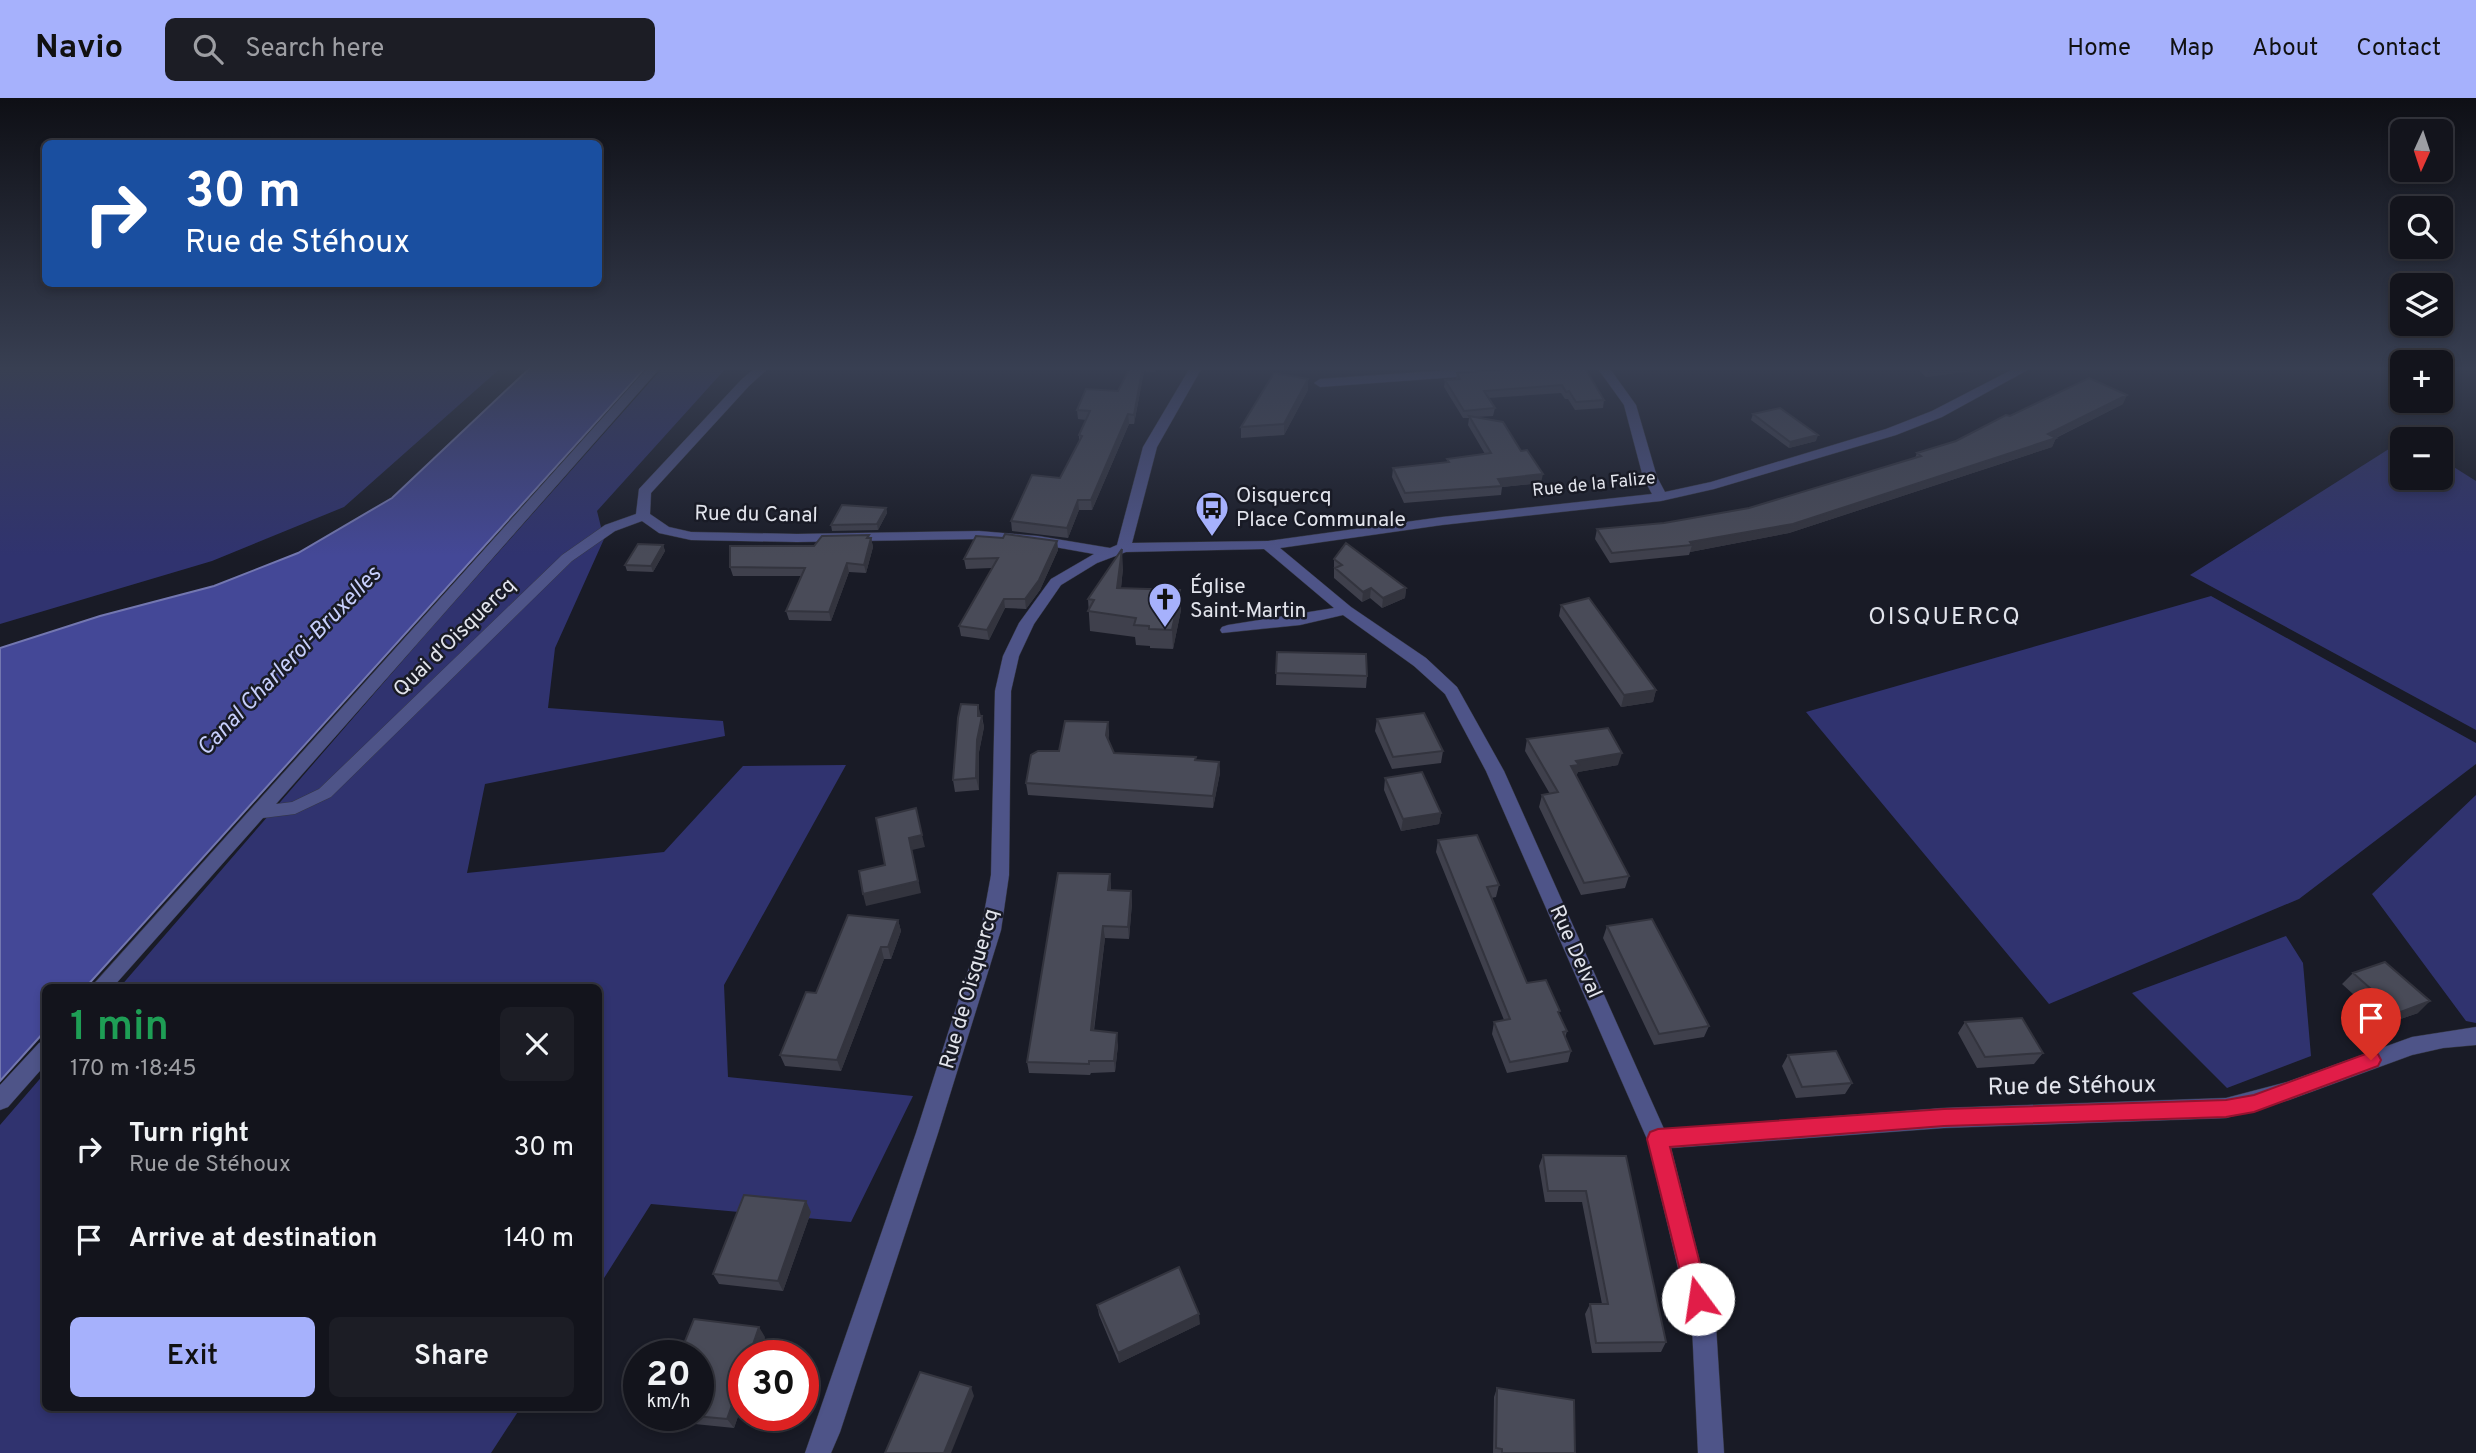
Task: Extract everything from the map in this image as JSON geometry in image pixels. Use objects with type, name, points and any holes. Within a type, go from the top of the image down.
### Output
[{"type":"street","points":[[105,984],[600,429]]},
{"type":"street","points":[[643,516],[644,492],[702,429]]},
{"type":"street","points":[[1118,551],[1150,447],[1160,429]]},
{"type":"street","points":[[1637,429],[1650,477],[1661,497]]},
{"type":"street","name":"Rue de la Falize","points":[[1118,551],[1268,545],[1442,521],[1661,497],[1714,485],[1898,429]]},
{"type":"street","name":"Quai d'Oisquercq","points":[[258,812],[295,808],[325,793],[567,558],[610,528],[643,516]]},
{"type":"street","name":"Rue du Canal","points":[[643,516],[664,530],[691,536],[979,535],[1118,551]]},
{"type":"street","name":"Rue Delval","points":[[1268,545],[1346,610],[1420,662],[1451,691],[1495,771],[1658,1139],[1704,1326],[1711,1453]]},
{"type":"street","name":"Rue de Oisquercq","points":[[817,1453],[827,1432],[927,1133],[991,930],[1000,875],[1003,691],[1011,656],[1027,623],[1056,582],[1092,560],[1118,551]]},
{"type":"street","points":[[1228,630],[1346,610]]},
{"type":"street","name":"Rue de Stéhoux","points":[[1658,1139],[1944,1118],[2226,1108],[2254,1104],[2413,1045],[2476,1036]]},
{"type":"street","points":[[0,1100],[42,1053]]},
{"type":"shaded area","points":[[0,429],[432,429],[344,507],[212,561],[0,624]]},
{"type":"shaded area","points":[[608,429],[671,429],[597,511],[604,539],[555,648],[548,708],[723,721],[725,736],[485,784],[467,873],[664,852],[743,766],[846,765],[724,985],[728,1077],[913,1096],[851,1222],[651,1204],[602,1281],[602,984],[123,984],[431,628]]},
{"type":"shaded area","points":[[2390,448],[2390,490],[2453,490],[2453,467],[2476,481],[2476,730],[2190,575]]},
{"type":"shaded area","points":[[2211,596],[2476,743],[2476,764],[2299,899],[2049,1004],[1806,712]]},
{"type":"shaded area","points":[[2476,795],[2476,1023],[2466,1021],[2372,894]]},
{"type":"shaded area","points":[[2286,936],[2303,963],[2311,1056],[2227,1088],[2132,993]]},
{"type":"shaded area","points":[[42,1076],[42,1411],[518,1411],[491,1453],[0,1453],[0,1125]]},
{"type":"water","name":"Canal Charleroi-Bruxelles","points":[[465,429],[590,429],[89,984],[42,984],[42,1034],[0,1081],[0,648],[100,616],[214,586],[298,553],[392,498]]},
{"type":"building","points":[[1082,429],[1121,429],[1091,500],[1078,500],[1067,528],[1011,521],[1032,475],[1060,478],[1082,436],[1079,435]]},
{"type":"building","points":[[1477,429],[1507,429],[1521,451],[1527,450],[1543,474],[1498,479],[1502,486],[1405,493],[1393,468],[1449,462],[1447,459],[1491,453]]},
{"type":"building","points":[[1773,429],[1810,429],[1818,435],[1790,442]]},
{"type":"building","points":[[1979,429],[2058,429],[2048,434],[2056,438],[1793,524],[1690,542],[1692,545],[1612,553],[1597,529],[1664,523],[1749,508],[1921,456],[1917,453],[1956,441]]},
{"type":"building","points":[[842,505],[886,508],[877,524],[831,525]]},
{"type":"building","points":[[1005,534],[1057,541],[1039,580],[1025,599],[1004,599],[987,630],[959,626],[998,558],[964,559],[976,536],[1003,538]]},
{"type":"building","points":[[869,535],[867,538],[871,538],[864,565],[847,563],[829,612],[786,611],[805,568],[730,567],[730,546],[814,546],[822,536]]},
{"type":"building","points":[[1346,543],[1406,588],[1383,598],[1371,588],[1363,592],[1335,568],[1342,565],[1334,559]]},
{"type":"building","points":[[638,544],[663,545],[651,566],[625,565]]},
{"type":"building","points":[[1122,549],[1117,588],[1180,590],[1172,630],[1149,629],[1149,626],[1134,625],[1136,618],[1088,611],[1094,600],[1088,599]]},
{"type":"building","points":[[1589,598],[1656,690],[1624,695],[1561,605]]},
{"type":"building","points":[[1277,652],[1366,654],[1367,676],[1276,673]]},
{"type":"building","points":[[961,704],[978,705],[978,716],[982,716],[977,740],[976,778],[953,780],[958,718]]},
{"type":"building","points":[[1424,713],[1443,751],[1393,757],[1377,719]]},
{"type":"building","points":[[1065,721],[1108,722],[1106,735],[1114,753],[1196,757],[1195,760],[1219,762],[1213,796],[1026,783],[1031,755],[1038,751],[1059,751]]},
{"type":"building","points":[[1608,728],[1622,753],[1576,761],[1579,765],[1571,766],[1629,876],[1584,883],[1542,795],[1558,792],[1527,739]]},
{"type":"building","points":[[1422,772],[1441,813],[1403,819],[1385,778]]},
{"type":"building","points":[[916,808],[922,835],[909,838],[918,881],[863,894],[859,871],[885,865],[876,818]]},
{"type":"building","points":[[1477,835],[1499,885],[1487,887],[1527,983],[1546,980],[1560,1011],[1558,1012],[1567,1031],[1563,1032],[1571,1051],[1510,1062],[1494,1022],[1510,1019],[1438,840]]},
{"type":"building","points":[[1058,873],[1110,874],[1108,890],[1131,891],[1128,927],[1103,926],[1091,1030],[1117,1033],[1114,1061],[1089,1061],[1089,1064],[1027,1062]]},
{"type":"building","points":[[848,915],[898,920],[888,947],[881,947],[837,1060],[780,1055],[806,992],[816,993]]},
{"type":"building","points":[[1652,919],[1709,1026],[1659,1034],[1607,926]]},
{"type":"building","points":[[2385,962],[2430,1001],[2398,1013],[2353,973]]},
{"type":"building","points":[[2022,1018],[2043,1053],[1985,1057],[1965,1022]]},
{"type":"building","points":[[1836,1051],[1852,1083],[1802,1087],[1788,1055]]},
{"type":"building","points":[[1543,1155],[1626,1156],[1666,1342],[1596,1343],[1590,1304],[1608,1304],[1586,1191],[1548,1191]]},
{"type":"building","points":[[744,1195],[806,1201],[778,1281],[713,1274]]},
{"type":"building","points":[[1179,1267],[1199,1314],[1118,1353],[1097,1305]]},
{"type":"building","points":[[694,1319],[759,1327],[755,1340],[728,1340],[727,1419],[714,1418],[714,1340],[685,1340]]},
{"type":"building","points":[[920,1372],[971,1387],[944,1453],[885,1453]]},
{"type":"building","points":[[1497,1388],[1574,1400],[1575,1453],[1502,1453],[1502,1449],[1496,1448]]},
{"type":"place","name":"Oisquercq Place Communale","points":[[1212,538]]},
{"type":"place","name":"Église Saint-Martin","points":[[1165,629]]},
{"type":"district","name":"OISQUERCQ","points":[[1945,618]]},
{"type":"route","points":[[1698,1299],[1658,1139],[1944,1118],[2226,1108],[2254,1104],[2371,1060]]}]
